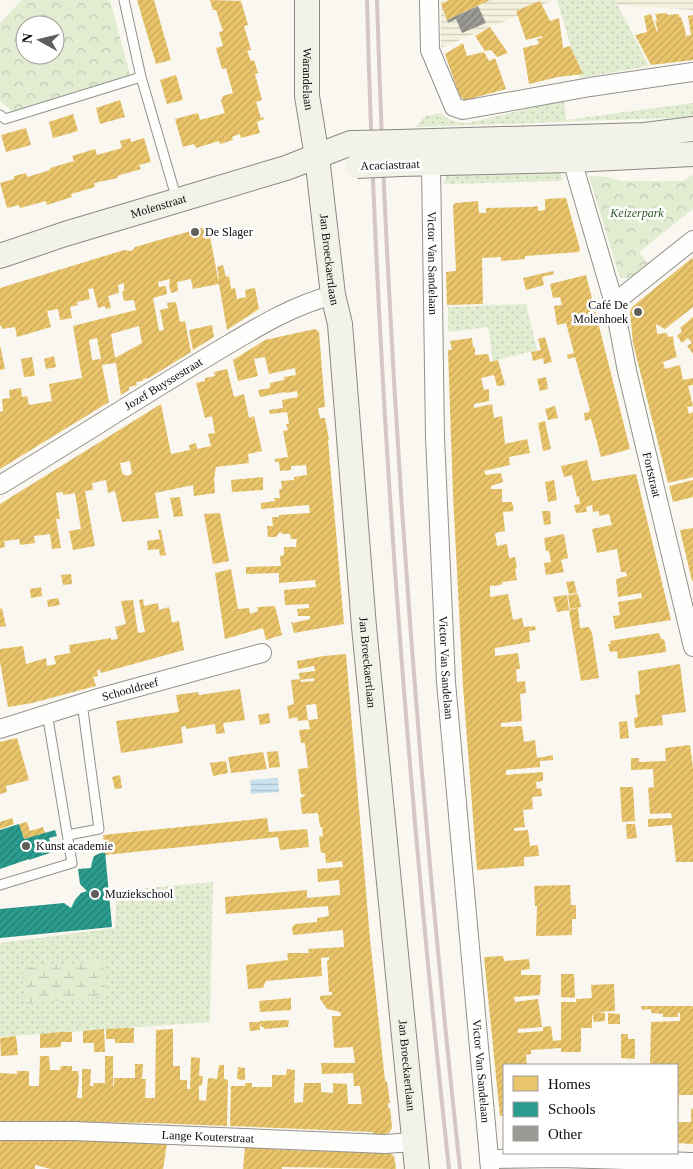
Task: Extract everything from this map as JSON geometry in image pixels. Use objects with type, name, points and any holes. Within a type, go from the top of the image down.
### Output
[{"type":"main road","name":"Warandelaan","points":[[307,0],[306,96],[317,157]]},
{"type":"main road","name":"Acaciastraat","points":[[317,157],[351,143],[356,154],[399,153],[573,136],[645,135],[693,129]]},
{"type":"main road","points":[[572,160],[573,136]]},
{"type":"main road","name":"Acaciastraat","points":[[399,153],[431,164],[693,154]]},
{"type":"main road","name":"Molenstraat","points":[[0,256],[65,234],[317,157]]},
{"type":"main road","name":"Jan Broeckaertlaan","points":[[317,157],[333,295],[340,324],[364,627],[417,1169]]},
{"type":"street","points":[[429,0],[430,50],[454,107],[463,110],[590,87],[693,72]]},
{"type":"street","name":"Fortstraat","points":[[572,160],[614,303],[627,371],[693,647]]},
{"type":"street","name":"Victor Van Sandelaan","points":[[431,164],[435,437],[446,682],[490,1164]]},
{"type":"street","points":[[614,303],[693,240]]},
{"type":"street","name":"Jozef Buyssestraat","points":[[0,485],[154,389],[271,320],[318,299],[333,295]]},
{"type":"street","name":"Schooldreef","points":[[0,729],[47,713],[262,653]]},
{"type":"street","name":"Lange Kouterstraat","points":[[0,1131],[74,1131],[385,1144],[413,1142]]},
{"type":"street","points":[[490,1164],[693,1162]]},
{"type":"lane","points":[[124,0],[141,77],[177,200]]},
{"type":"lane","points":[[2,119],[141,77]]},
{"type":"lane","points":[[68,835],[99,829],[82,703]]},
{"type":"lane","points":[[0,885],[72,863],[47,713]]},
{"type":"shaded area","points":[[441,0],[554,0],[441,48]]},
{"type":"shaded area","points":[[615,0],[693,0],[693,10],[617,5]]},
{"type":"green space","points":[[22,0],[110,0],[130,75],[12,111],[0,101],[0,23]]},
{"type":"green space","points":[[557,0],[615,0],[649,66],[580,78]]},
{"type":"green space","points":[[564,100],[566,120],[693,103],[693,117],[416,127],[425,116],[441,113],[453,121],[468,123]]},
{"type":"green space","points":[[556,169],[561,174],[562,181],[444,184],[447,173]]},
{"type":"green space","name":"Keizerpark","points":[[693,175],[693,209],[639,252],[648,263],[630,278],[620,278],[589,176],[606,177],[621,181],[682,181]]},
{"type":"green space","points":[[526,304],[537,350],[493,361],[488,327],[448,332],[448,307]]},
{"type":"green space","points":[[213,882],[210,1022],[0,1037],[0,943],[115,928],[117,891]]},
{"type":"green space","points":[[103,961],[106,996],[25,1004],[22,968]]},
{"type":"water","points":[[278,778],[279,792],[251,794],[250,780]]},
{"type":"building: Homes","points":[[137,0],[154,0],[171,60],[156,64]]},
{"type":"building: Homes","points":[[210,0],[241,1],[248,25],[244,26],[251,50],[247,51],[251,61],[254,60],[258,73],[255,74],[262,100],[256,102],[261,118],[263,117],[264,119],[257,122],[260,133],[241,138],[240,134],[232,137],[233,140],[220,144],[219,141],[196,148],[194,144],[183,147],[175,119],[198,113],[200,120],[225,113],[221,101],[223,96],[233,93],[226,68],[222,69],[216,48],[223,46],[219,32],[223,31],[216,10],[213,10]]},
{"type":"building: Homes","points":[[450,0],[490,0],[447,20],[441,4]]},
{"type":"building: Homes","points":[[540,1],[550,21],[559,18],[563,48],[570,46],[583,74],[558,77],[529,84],[523,48],[539,44],[537,39],[542,38],[542,36],[526,40],[516,11]]},
{"type":"building: Homes","points":[[667,13],[667,15],[679,14],[686,33],[685,36],[691,35],[688,16],[693,15],[693,60],[651,65],[635,35],[647,32],[644,16],[651,14],[657,32],[655,14]]},
{"type":"building: Homes","points":[[490,27],[508,53],[497,57],[491,50],[485,51],[475,36]]},
{"type":"building: Homes","points":[[463,43],[467,56],[484,52],[489,61],[495,58],[506,89],[462,101],[464,99],[460,97],[445,54]]},
{"type":"building: Homes","points":[[176,75],[183,100],[167,104],[160,80]]},
{"type":"building: Homes","points":[[120,100],[125,117],[100,124],[96,108]]},
{"type":"building: Homes","points":[[73,114],[78,131],[53,138],[49,122]]},
{"type":"building: Homes","points":[[26,128],[31,145],[6,152],[1,135]]},
{"type":"building: Homes","points":[[130,138],[131,142],[144,138],[151,162],[139,165],[141,169],[117,176],[118,178],[94,183],[95,187],[71,194],[72,197],[47,205],[46,201],[20,208],[19,205],[7,208],[0,183],[14,179],[14,176],[26,173],[27,177],[50,170],[50,168],[74,161],[72,156],[95,149],[97,155],[122,148],[120,141]]},
{"type":"building: Homes","points":[[566,198],[580,249],[579,252],[525,256],[525,259],[501,261],[501,257],[482,258],[483,304],[447,305],[446,272],[456,271],[453,206],[455,203],[478,201],[479,213],[486,213],[486,208],[538,206],[538,211],[545,210],[545,199]]},
{"type":"building: Homes","points":[[208,226],[218,279],[217,267],[223,265],[226,277],[229,276],[231,289],[235,288],[237,299],[246,297],[245,290],[255,288],[259,309],[227,330],[219,284],[193,289],[191,279],[177,282],[178,291],[171,293],[170,279],[158,282],[159,287],[166,286],[167,294],[153,298],[159,331],[164,330],[160,310],[168,308],[167,303],[176,302],[180,322],[185,321],[191,352],[149,378],[136,382],[137,385],[129,387],[129,390],[121,395],[116,363],[102,365],[109,402],[0,469],[0,412],[3,411],[2,399],[10,398],[9,390],[21,388],[22,397],[27,396],[29,405],[52,401],[49,384],[82,378],[73,326],[136,310],[134,300],[124,301],[122,291],[124,291],[124,283],[118,285],[119,293],[108,296],[111,308],[106,309],[105,306],[98,308],[93,288],[88,289],[90,299],[77,302],[78,305],[70,307],[72,318],[60,320],[58,309],[47,311],[51,327],[17,337],[15,327],[2,329],[2,326],[0,326],[0,288],[124,250],[132,251],[135,247]],"holes":[[[139,326],[142,343],[115,358],[111,334]],[[97,338],[101,359],[92,360],[89,340]]]},
{"type":"building: Homes","points":[[692,258],[693,307],[665,329],[656,324],[657,334],[667,333],[668,337],[673,336],[677,357],[663,362],[665,369],[680,365],[683,380],[693,378],[693,385],[688,386],[693,406],[687,407],[689,414],[693,412],[693,477],[668,483],[633,343],[630,312],[632,307]]},
{"type":"building: Homes","points":[[553,271],[554,274],[542,277],[544,285],[526,290],[523,278]]},
{"type":"building: Homes","points":[[586,275],[630,449],[601,457],[591,419],[585,421],[584,413],[590,410],[575,357],[568,359],[567,355],[574,353],[566,323],[557,325],[554,306],[562,305],[560,297],[553,298],[550,284]]},
{"type":"building: Homes","points":[[693,317],[693,354],[687,346],[692,343],[688,338],[682,343],[677,336],[682,331],[680,328]]},
{"type":"building: Homes","points":[[212,325],[214,337],[193,350],[189,330]]},
{"type":"building: Homes","points":[[315,329],[319,332],[325,407],[318,408],[320,418],[325,418],[329,440],[344,624],[294,633],[291,621],[293,623],[310,619],[310,616],[298,616],[297,609],[309,608],[309,604],[285,605],[284,590],[316,587],[315,580],[279,583],[279,573],[246,574],[246,567],[281,566],[280,556],[284,555],[284,547],[296,547],[297,539],[291,539],[290,534],[280,532],[276,537],[268,537],[267,526],[273,526],[272,517],[310,513],[309,505],[261,509],[261,503],[275,501],[274,498],[280,498],[279,489],[282,489],[281,481],[294,480],[294,477],[307,475],[306,465],[291,466],[291,470],[280,471],[279,462],[275,462],[275,459],[288,457],[283,431],[288,430],[286,424],[289,424],[287,412],[270,414],[269,410],[283,408],[282,400],[298,397],[297,391],[260,397],[258,390],[270,388],[270,383],[284,380],[284,377],[296,375],[295,368],[269,374],[265,357],[254,359],[258,376],[238,381],[233,360],[265,340]]},
{"type":"building: Homes","points":[[545,337],[552,362],[544,364],[543,358],[533,361],[531,352],[541,350],[538,339]]},
{"type":"building: Homes","points":[[472,338],[475,355],[488,354],[490,362],[498,360],[505,385],[497,386],[494,375],[481,378],[484,390],[489,389],[489,401],[474,404],[474,408],[492,404],[494,418],[502,416],[505,444],[527,439],[530,453],[509,457],[510,465],[484,471],[486,475],[501,473],[503,482],[491,486],[491,489],[502,489],[502,502],[512,502],[514,511],[503,512],[505,531],[495,533],[497,546],[507,544],[509,558],[515,557],[517,568],[515,569],[517,580],[490,586],[490,597],[508,594],[513,620],[522,618],[524,627],[535,626],[536,630],[529,631],[530,642],[495,648],[495,656],[518,653],[520,669],[516,669],[517,682],[525,681],[526,693],[520,694],[522,721],[501,723],[501,727],[522,726],[524,742],[535,740],[537,758],[553,755],[553,760],[540,761],[540,767],[506,770],[506,775],[543,772],[543,781],[536,782],[537,789],[541,788],[542,796],[532,797],[533,809],[523,810],[525,827],[514,828],[514,831],[528,830],[530,846],[538,845],[539,856],[524,857],[524,866],[477,870],[463,686],[448,350],[452,350],[450,341]]},
{"type":"building: Homes","points":[[0,345],[5,369],[0,370]]},
{"type":"building: Homes","points":[[54,356],[56,367],[46,369],[44,359]]},
{"type":"building: Homes","points":[[32,357],[35,376],[24,377],[21,359]]},
{"type":"building: Homes","points":[[227,369],[234,397],[244,394],[249,418],[254,416],[262,451],[248,454],[249,463],[216,467],[214,479],[215,493],[194,496],[193,485],[155,493],[159,518],[122,522],[115,491],[108,493],[106,480],[92,483],[93,490],[85,491],[95,546],[73,550],[69,531],[81,529],[75,493],[63,495],[63,492],[56,493],[60,519],[56,519],[61,548],[52,549],[50,534],[34,536],[35,543],[20,545],[19,539],[4,541],[5,547],[0,548],[0,504],[161,404],[171,454],[190,450],[189,445],[196,443],[197,449],[211,446],[208,434],[215,433],[212,416],[205,418],[196,383],[205,381],[205,378],[215,376],[214,372]],"holes":[[[130,461],[132,474],[126,476],[122,473],[120,463]]]},
{"type":"building: Homes","points":[[546,377],[548,389],[540,391],[537,379]]},
{"type":"building: Homes","points":[[555,406],[558,418],[548,420],[545,409]]},
{"type":"building: Homes","points":[[545,421],[551,449],[543,451],[538,423]]},
{"type":"building: Homes","points":[[587,460],[592,481],[636,474],[671,620],[615,629],[613,616],[620,615],[618,602],[642,598],[641,593],[618,597],[616,579],[627,576],[626,572],[621,572],[617,549],[597,553],[592,529],[612,525],[609,514],[599,516],[599,511],[593,512],[592,505],[586,507],[587,512],[576,513],[574,505],[580,504],[579,496],[577,497],[572,475],[564,477],[561,466]]},
{"type":"building: Homes","points":[[263,477],[263,490],[232,492],[231,480]]},
{"type":"building: Homes","points":[[554,480],[557,500],[548,502],[545,482]]},
{"type":"building: Homes","points":[[693,480],[693,497],[673,502],[669,486]]},
{"type":"building: Homes","points":[[180,497],[183,516],[174,517],[170,498]]},
{"type":"building: Homes","points":[[542,511],[550,511],[551,524],[544,525]]},
{"type":"building: Homes","points":[[220,513],[229,561],[213,564],[204,514]]},
{"type":"building: Homes","points":[[693,528],[693,581],[692,581],[680,530]]},
{"type":"building: Homes","points":[[158,530],[161,530],[166,555],[160,556],[159,549],[148,550],[147,541],[160,539]]},
{"type":"building: Homes","points":[[564,534],[568,558],[561,560],[564,572],[546,575],[544,563],[551,562],[549,551],[546,551],[544,538]]},
{"type":"building: Homes","points":[[231,569],[238,609],[249,608],[250,614],[258,611],[257,607],[275,606],[282,635],[266,640],[263,628],[225,639],[215,573]]},
{"type":"building: Homes","points":[[71,574],[72,584],[63,585],[61,575]]},
{"type":"building: Homes","points":[[574,581],[577,593],[569,594],[566,582]]},
{"type":"building: Homes","points":[[41,587],[42,596],[31,598],[30,589]]},
{"type":"building: Homes","points":[[578,594],[581,607],[570,609],[568,595]]},
{"type":"building: Homes","points":[[567,595],[569,610],[557,612],[553,597]]},
{"type":"building: Homes","points":[[58,598],[60,605],[48,607],[47,600]]},
{"type":"building: Homes","points":[[143,599],[144,606],[158,603],[159,610],[169,607],[172,623],[179,621],[184,650],[101,673],[100,670],[97,670],[98,676],[93,677],[96,686],[32,703],[8,707],[0,662],[0,649],[23,646],[26,664],[46,658],[47,666],[56,664],[54,656],[70,653],[69,645],[111,638],[111,640],[118,639],[115,627],[126,624],[121,601],[133,600],[138,633],[145,632],[139,600]]},
{"type":"building: Homes","points":[[2,608],[6,626],[0,627],[0,609]]},
{"type":"building: Homes","points":[[578,608],[580,628],[589,627],[592,633],[599,678],[581,681],[569,610]]},
{"type":"building: Homes","points":[[659,633],[661,639],[665,642],[666,652],[618,659],[617,651],[610,652],[608,644],[611,644],[610,641]]},
{"type":"building: Homes","points":[[346,654],[370,939],[385,1081],[387,1081],[390,1103],[388,1103],[388,1108],[390,1108],[392,1128],[389,1133],[373,1134],[373,1132],[230,1126],[231,1086],[245,1086],[245,1083],[252,1083],[252,1087],[272,1087],[272,1075],[286,1075],[287,1069],[295,1070],[294,1103],[303,1102],[304,1083],[321,1083],[321,1092],[333,1093],[333,1083],[347,1084],[348,1104],[362,1104],[360,1086],[354,1086],[353,1073],[322,1074],[321,1063],[355,1063],[353,1047],[334,1048],[332,1016],[341,1016],[340,1012],[327,1009],[320,999],[320,996],[332,995],[332,992],[329,992],[327,961],[329,957],[321,958],[322,976],[266,981],[263,988],[248,989],[246,965],[288,960],[287,953],[309,953],[308,949],[344,947],[343,930],[293,935],[292,927],[295,924],[317,922],[317,918],[329,916],[328,906],[226,914],[225,897],[307,890],[307,898],[340,895],[339,880],[318,882],[317,869],[343,867],[342,861],[326,863],[325,853],[321,853],[319,837],[323,836],[318,813],[302,814],[300,798],[306,795],[301,794],[298,769],[308,768],[305,743],[301,743],[299,730],[310,729],[308,720],[298,721],[297,717],[289,719],[287,706],[294,704],[291,680],[300,679],[299,673],[315,671],[314,666],[298,669],[297,661]],"holes":[[[314,678],[314,681],[301,682],[300,680]],[[316,704],[318,719],[308,720],[306,705]]]},
{"type":"building: Homes","points":[[680,664],[686,712],[662,715],[663,725],[635,728],[634,718],[638,717],[635,695],[640,694],[638,671]]},
{"type":"building: Homes","points":[[240,689],[245,720],[223,723],[225,733],[216,734],[215,724],[186,729],[186,726],[181,727],[183,743],[121,753],[116,721],[179,712],[176,695],[198,692],[199,695]]},
{"type":"building: Homes","points":[[269,713],[270,723],[260,725],[258,715]]},
{"type":"building: Homes","points":[[627,721],[629,738],[620,739],[619,722]]},
{"type":"building: Homes","points":[[17,738],[29,780],[6,786],[7,792],[0,794],[0,742]]},
{"type":"building: Homes","points":[[690,745],[693,768],[693,862],[676,862],[672,825],[648,827],[648,819],[672,818],[671,813],[650,814],[648,788],[654,787],[653,769],[631,770],[631,758],[639,758],[639,762],[666,761],[665,748]]},
{"type":"building: Homes","points":[[278,751],[280,767],[269,768],[267,752]]},
{"type":"building: Homes","points":[[263,752],[267,769],[231,773],[228,757]]},
{"type":"building: Homes","points":[[226,761],[228,773],[213,776],[210,763]]},
{"type":"building: Homes","points":[[120,775],[122,788],[115,789],[112,777]]},
{"type":"building: Homes","points":[[620,787],[633,787],[635,821],[622,822]]},
{"type":"building: Homes","points":[[12,818],[14,824],[0,829],[0,822]]},
{"type":"building: Homes","points":[[267,818],[269,832],[307,829],[309,847],[280,850],[278,837],[105,855],[103,835]]},
{"type":"building: Homes","points":[[27,822],[30,831],[43,827],[45,833],[24,839],[19,824]]},
{"type":"building: Homes","points":[[626,824],[635,824],[637,838],[627,839]]},
{"type":"building: Homes","points":[[570,885],[571,905],[576,905],[576,919],[572,919],[572,935],[536,936],[537,906],[535,906],[534,886]]},
{"type":"building: Homes","points":[[503,956],[504,961],[529,959],[530,969],[521,970],[521,975],[541,975],[540,995],[514,997],[515,1002],[538,999],[542,1027],[518,1029],[518,1033],[543,1031],[543,1027],[551,1026],[553,1041],[561,1040],[561,1002],[576,1002],[576,999],[592,998],[591,985],[614,984],[615,1011],[596,1012],[605,1013],[605,1021],[594,1022],[592,1013],[592,1028],[581,1028],[581,1052],[561,1052],[561,1048],[531,1050],[531,1054],[526,1055],[527,1064],[503,1064],[503,1116],[500,1116],[484,957]]},
{"type":"building: Homes","points":[[561,974],[574,974],[575,998],[561,997]]},
{"type":"building: Homes","points":[[291,998],[291,1010],[260,1012],[259,1001]]},
{"type":"building: Homes","points":[[641,1006],[693,1006],[693,1095],[679,1095],[678,1122],[678,1064],[650,1064],[651,1022],[680,1021],[680,1013],[678,1013],[678,1017],[663,1017],[663,1014],[651,1013],[651,1009],[642,1010]]},
{"type":"building: Homes","points":[[608,1013],[620,1014],[620,1024],[608,1024]]},
{"type":"building: Homes","points":[[289,1020],[288,1027],[264,1029],[264,1027],[261,1027],[260,1021]]},
{"type":"building: Homes","points":[[249,1022],[260,1022],[260,1030],[250,1031]]},
{"type":"building: Homes","points":[[134,1028],[134,1043],[115,1043],[115,1039],[106,1039],[106,1029]]},
{"type":"building: Homes","points":[[104,1029],[105,1052],[94,1052],[94,1043],[83,1043],[83,1031]]},
{"type":"building: Homes","points":[[173,1029],[173,1066],[180,1066],[180,1080],[187,1080],[187,1089],[190,1089],[191,1057],[200,1058],[199,1076],[203,1076],[202,1085],[199,1086],[199,1100],[206,1101],[208,1078],[217,1079],[219,1065],[224,1065],[224,1079],[228,1080],[227,1126],[0,1121],[0,1073],[17,1074],[17,1071],[29,1071],[29,1086],[39,1086],[40,1056],[49,1056],[50,1070],[60,1070],[61,1066],[72,1066],[72,1071],[78,1071],[77,1098],[82,1098],[82,1069],[91,1069],[90,1086],[93,1086],[94,1083],[105,1083],[105,1056],[113,1056],[113,1086],[114,1078],[135,1078],[135,1064],[143,1064],[142,1079],[146,1079],[145,1098],[155,1098],[156,1030]]},
{"type":"building: Homes","points":[[72,1032],[72,1042],[61,1042],[61,1047],[40,1048],[40,1034]]},
{"type":"building: Homes","points":[[621,1034],[628,1034],[628,1039],[635,1039],[635,1059],[621,1058]]},
{"type":"building: Homes","points":[[16,1036],[18,1055],[1,1056],[0,1038]]},
{"type":"building: Homes","points":[[238,1067],[245,1068],[245,1080],[237,1079]]},
{"type":"building: Homes","points":[[691,1109],[693,1109],[693,1144],[678,1143],[678,1122],[691,1122]]},
{"type":"building: Homes","points":[[0,1141],[167,1143],[163,1169],[51,1169],[35,1165],[35,1169],[0,1169]]},
{"type":"building: Homes","points":[[245,1146],[284,1150],[389,1153],[394,1156],[396,1169],[282,1167],[282,1169],[243,1169]]},
{"type":"building: Schools","name":"Kunst academie","points":[[19,824],[24,839],[55,830],[57,836],[49,838],[53,852],[0,869],[0,830]]},
{"type":"building: Schools","name":"Muziekschool","points":[[105,851],[112,927],[0,938],[0,909],[64,903],[71,908],[81,893],[87,891],[80,884],[78,869],[91,868],[94,856]]},
{"type":"building: Other","points":[[478,6],[486,23],[462,33],[456,19],[448,23],[447,20]]},
{"type":"railway","points":[[367,0],[378,293],[396,586],[420,878],[449,1169]]},
{"type":"railway","points":[[377,0],[389,293],[407,585],[431,877],[460,1169]]},
{"type":"place","name":"De Slager","points":[[195,232]]},
{"type":"place","name":"Café De Molenhoek","points":[[638,312]]},
{"type":"place","name":"Kunst academie","points":[[26,846]]},
{"type":"place","name":"Muziekschool","points":[[95,894]]}]
